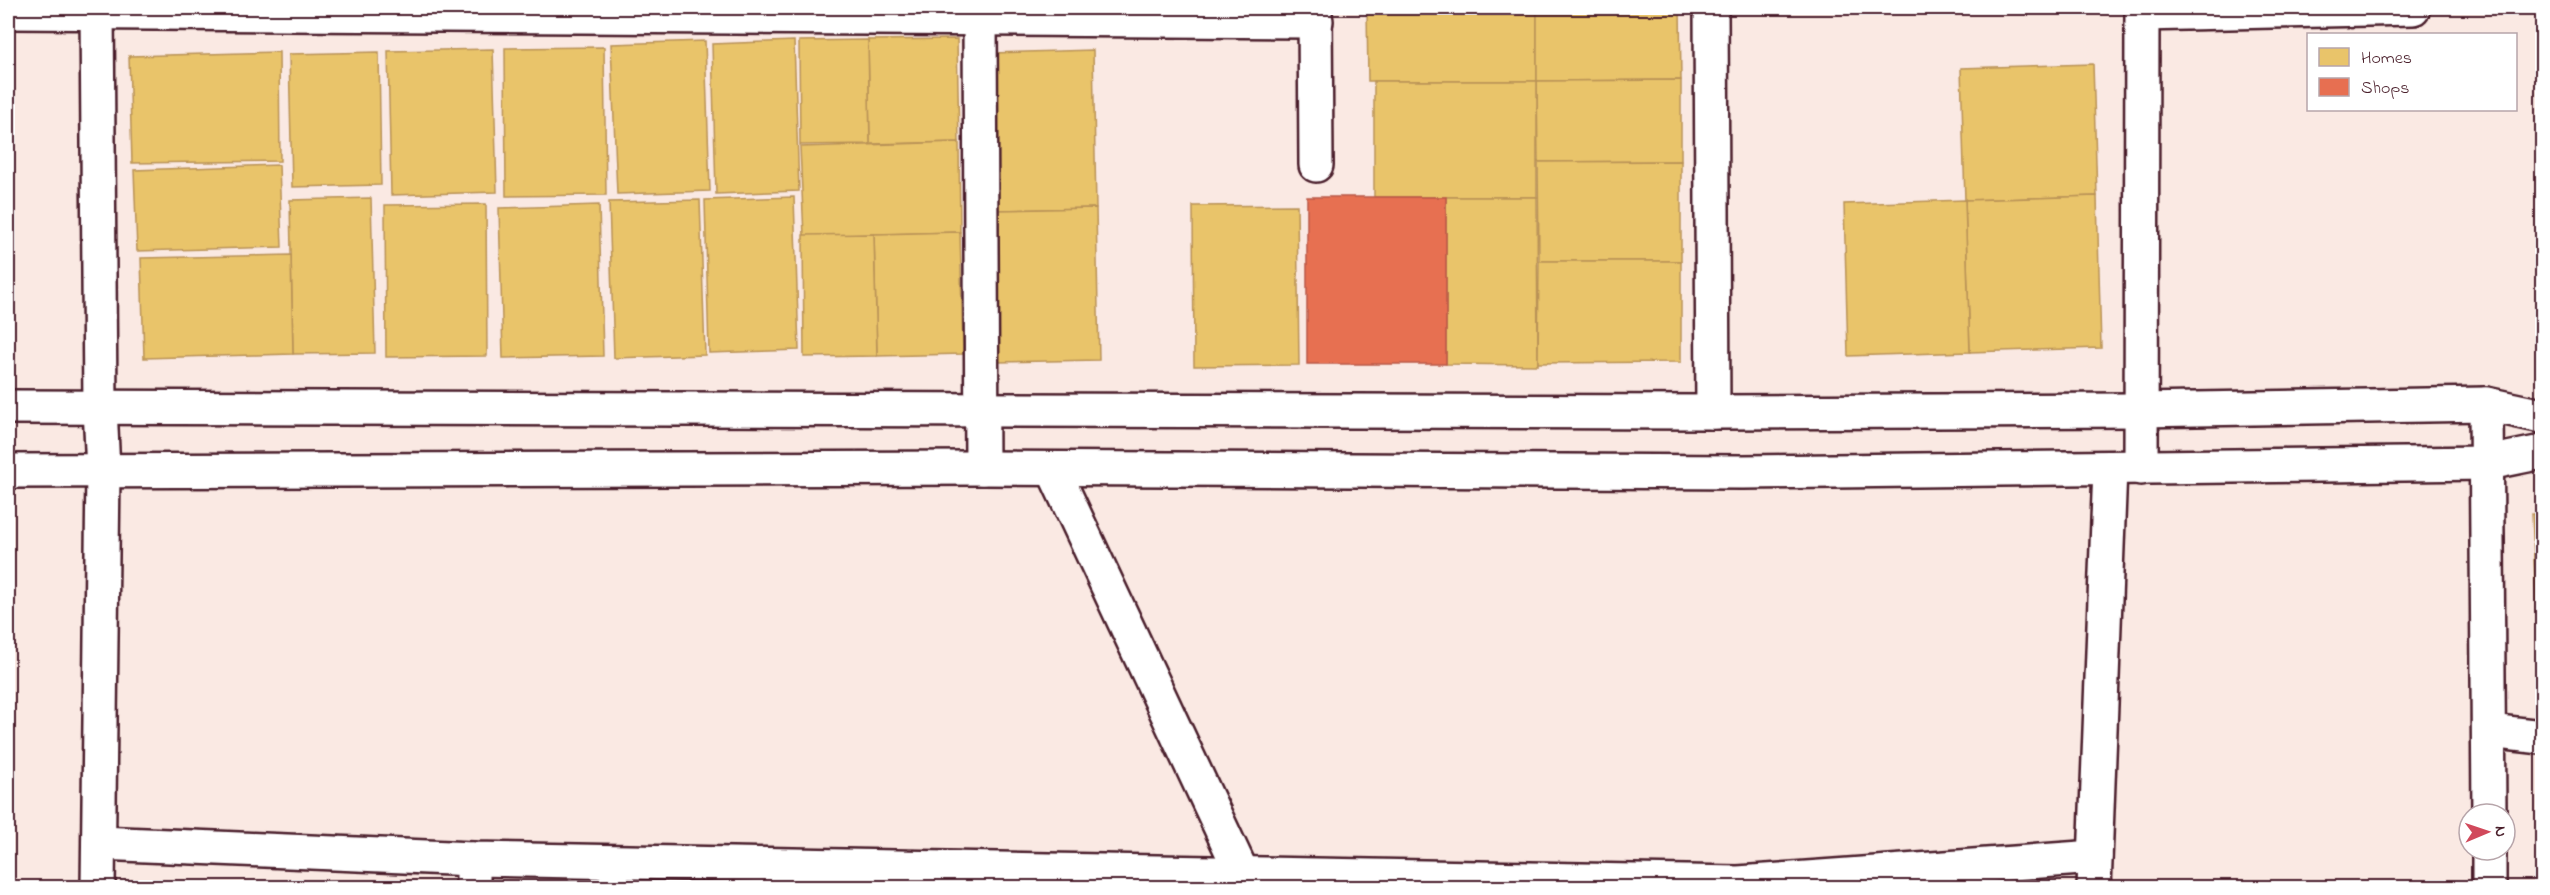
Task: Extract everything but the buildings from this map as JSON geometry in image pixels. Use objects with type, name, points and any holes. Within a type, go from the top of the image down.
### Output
[{"type":"street","points":[[1711,8],[1713,412]]},
{"type":"street","points":[[99,843],[473,874],[1134,880],[1242,873],[1340,882],[1738,885],[2095,872],[2126,468],[2140,410],[2142,11],[2413,8]]},
{"type":"street","points":[[97,10],[100,407],[103,471],[98,888]]},
{"type":"street","points":[[8,12],[97,10],[794,12],[980,18],[1315,14],[1316,165]]},
{"type":"street","points":[[980,18],[982,468]]},
{"type":"street","points":[[8,407],[1713,412],[2140,410],[2486,404],[2542,416]]},
{"type":"street","points":[[2486,404],[2489,802]]},
{"type":"street","points":[[8,471],[982,468],[1754,472],[2488,463],[2542,452]]},
{"type":"street","points":[[1053,469],[1242,873]]},
{"type":"street","points":[[2489,731],[2542,736]]},
{"type":"street","points":[[2489,862],[2490,888]]}]
